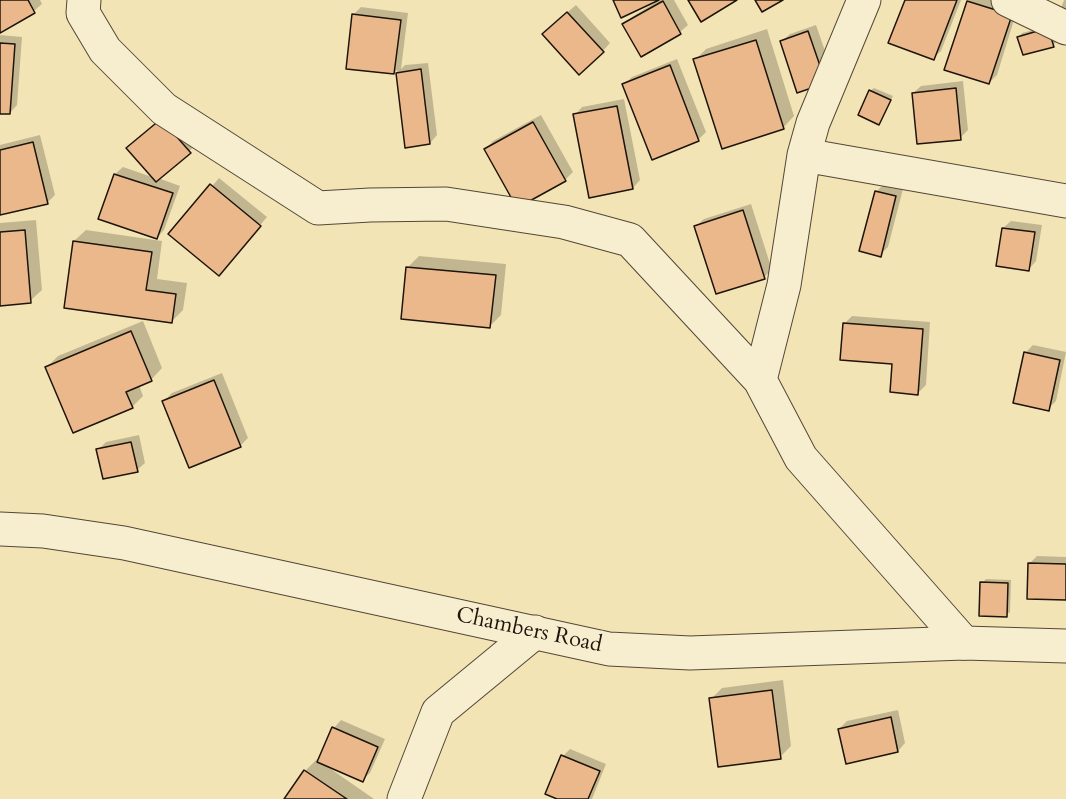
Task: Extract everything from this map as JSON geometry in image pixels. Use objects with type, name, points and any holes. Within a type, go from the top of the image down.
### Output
[{"type":"street","points":[[760,380],[784,285],[804,155],[813,123],[864,0]]},
{"type":"street","points":[[1008,0],[1066,28]]},
{"type":"street","points":[[79,4],[105,50],[164,109],[318,208],[446,204],[564,222],[630,240],[760,380],[801,458],[964,643]]},
{"type":"street","points":[[804,155],[1066,201]]},
{"type":"street","name":"Chambers Road","points":[[0,530],[43,531],[124,543],[609,649],[690,653],[964,643],[1066,645]]},
{"type":"street","points":[[404,799],[438,712],[535,632]]},
{"type":"building","points":[[0,0],[28,0],[35,13],[0,33]]},
{"type":"building","points":[[613,0],[659,0],[621,18]]},
{"type":"building","points":[[688,0],[737,0],[701,22]]},
{"type":"building","points":[[755,0],[783,0],[762,12]]},
{"type":"building","points":[[905,0],[957,0],[934,60],[888,43]]},
{"type":"building","points":[[663,1],[681,34],[641,57],[622,24]]},
{"type":"building","points":[[967,1],[1012,15],[989,84],[944,70]]},
{"type":"building","points":[[567,12],[604,52],[579,75],[542,34]]},
{"type":"building","points":[[352,14],[401,20],[394,74],[346,69]]},
{"type":"building","points":[[1048,28],[1054,47],[1023,55],[1017,37]]},
{"type":"building","points":[[808,31],[826,83],[797,93],[780,41]]},
{"type":"building","points":[[756,40],[784,129],[722,149],[693,59]]},
{"type":"building","points":[[0,43],[15,44],[10,114],[0,114]]},
{"type":"building","points":[[670,65],[699,141],[652,160],[622,84]]},
{"type":"building","points":[[421,69],[430,144],[405,148],[396,73]]},
{"type":"building","points":[[956,88],[961,140],[917,144],[912,93]]},
{"type":"building","points":[[869,90],[891,100],[879,125],[858,115]]},
{"type":"building","points":[[617,106],[633,189],[589,198],[573,114]]},
{"type":"building","points":[[161,119],[191,153],[156,182],[126,148]]},
{"type":"building","points":[[533,122],[566,181],[517,208],[484,149]]},
{"type":"building","points":[[33,142],[48,204],[0,215],[0,150]]},
{"type":"building","points":[[114,174],[173,193],[157,239],[98,219]]},
{"type":"building","points":[[210,184],[261,226],[219,276],[168,234]]},
{"type":"building","points":[[875,191],[896,196],[881,257],[859,251]]},
{"type":"building","points":[[743,210],[765,279],[716,294],[694,226]]},
{"type":"building","points":[[1002,228],[1035,232],[1029,271],[996,266]]},
{"type":"building","points":[[25,230],[31,303],[0,306],[0,232]]},
{"type":"building","points":[[73,241],[152,252],[146,290],[176,294],[172,323],[64,308]]},
{"type":"building","points":[[406,267],[496,275],[490,328],[401,319]]},
{"type":"building","points":[[843,323],[923,329],[918,395],[890,392],[892,364],[840,360]]},
{"type":"building","points":[[131,331],[152,381],[126,392],[133,408],[73,433],[45,367]]},
{"type":"building","points":[[1024,352],[1060,360],[1049,411],[1013,403]]},
{"type":"building","points":[[214,380],[241,447],[189,468],[162,401]]},
{"type":"building","points":[[131,442],[138,472],[103,479],[96,449]]},
{"type":"building","points":[[1028,563],[1066,564],[1066,600],[1027,599]]},
{"type":"building","points":[[980,582],[1008,583],[1007,617],[979,616]]},
{"type":"building","points":[[772,690],[781,759],[718,767],[709,698]]},
{"type":"building","points":[[891,717],[898,752],[846,764],[838,729]]},
{"type":"building","points":[[332,727],[378,747],[363,782],[317,762]]},
{"type":"building","points":[[561,755],[600,771],[588,799],[557,799],[545,794]]},
{"type":"building","points":[[304,770],[347,799],[284,799]]}]
